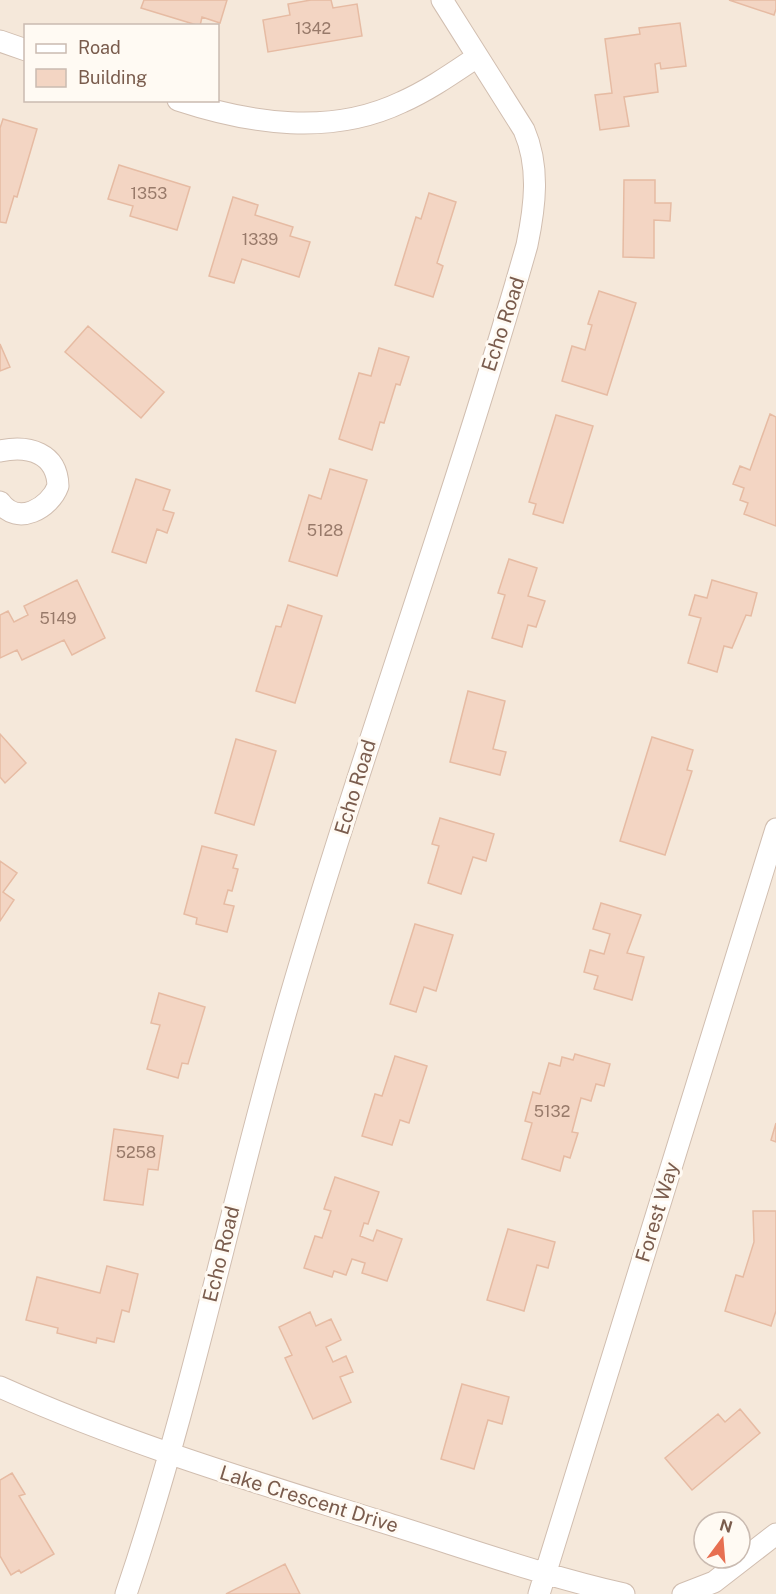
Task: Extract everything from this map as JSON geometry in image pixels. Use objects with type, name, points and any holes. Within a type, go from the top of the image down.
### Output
[{"type":"street","name":"Echo Road","points":[[126,1594],[168,1455],[251,1135],[290,999],[527,245],[535,199],[534,160],[530,144],[519,122],[442,0]]},
{"type":"street","points":[[0,41],[24,49]]},
{"type":"street","points":[[185,102],[247,119],[287,123],[322,123],[373,113],[401,103],[477,57]]},
{"type":"street","points":[[0,451],[22,448],[44,455],[54,465],[58,486],[47,505],[38,511],[12,512],[0,502]]},
{"type":"street","name":"Forest Way","points":[[539,1594],[776,829]]},
{"type":"street","name":"Lake Crescent Drive","points":[[0,1387],[78,1421],[168,1455],[546,1573],[624,1594]]},
{"type":"street","points":[[683,1594],[714,1582],[776,1534]]},
{"type":"shaded area","points":[[0,0],[776,0],[776,1594],[0,1594]]},
{"type":"building","points":[[144,0],[227,0],[220,23],[202,17],[200,24],[193,24],[141,8]]},
{"type":"building","points":[[311,0],[331,0],[333,8],[357,4],[362,36],[268,52],[263,20],[290,15],[288,4]]},
{"type":"building","points":[[729,0],[776,0],[776,9],[774,15]]},
{"type":"building","points":[[680,23],[686,66],[661,69],[660,63],[655,64],[658,92],[624,97],[629,126],[600,130],[595,95],[612,93],[605,39],[640,34],[639,28]]},
{"type":"building","points":[[3,119],[37,129],[17,197],[14,196],[6,223],[0,222],[0,128]]},
{"type":"building","points":[[119,165],[190,187],[177,230],[130,216],[133,206],[108,199]]},
{"type":"building","points":[[624,180],[655,180],[655,203],[671,203],[670,221],[654,220],[654,258],[623,257]]},
{"type":"building","points":[[429,193],[456,202],[437,263],[443,266],[433,297],[395,285],[416,217],[421,219]]},
{"type":"building","points":[[233,197],[258,205],[255,215],[293,227],[290,236],[310,242],[299,277],[242,259],[234,283],[209,276]]},
{"type":"building","points":[[599,291],[636,303],[607,395],[562,381],[572,346],[585,350],[592,325],[588,324]]},
{"type":"building","points":[[88,326],[164,392],[141,418],[65,352]]},
{"type":"building","points":[[0,344],[10,367],[0,371]]},
{"type":"building","points":[[379,348],[409,357],[400,385],[396,384],[384,423],[380,422],[372,450],[339,439],[359,373],[371,376]]},
{"type":"building","points":[[770,414],[776,417],[776,526],[744,514],[748,503],[740,500],[744,488],[733,484],[740,466],[750,470]]},
{"type":"building","points":[[556,415],[593,426],[563,523],[533,514],[536,504],[529,502]]},
{"type":"building","points":[[330,469],[367,480],[337,576],[289,561],[309,495],[321,499]]},
{"type":"building","points":[[136,479],[170,490],[163,510],[174,513],[167,533],[157,529],[146,563],[112,552]]},
{"type":"building","points":[[509,559],[537,568],[528,596],[545,601],[536,627],[528,625],[522,647],[492,638],[505,595],[498,593]]},
{"type":"building","points":[[77,580],[105,638],[72,655],[64,640],[22,660],[17,650],[0,658],[0,615],[8,611],[14,622],[28,615],[24,606]]},
{"type":"building","points":[[712,580],[757,593],[751,616],[746,615],[732,648],[724,646],[717,672],[688,663],[701,618],[689,615],[695,595],[707,598]]},
{"type":"building","points":[[288,605],[322,616],[295,703],[256,691],[276,626],[281,627]]},
{"type":"building","points":[[468,691],[505,701],[493,749],[506,752],[500,775],[450,762]]},
{"type":"building","points":[[0,734],[26,763],[5,783],[0,777]]},
{"type":"building","points":[[652,737],[693,750],[687,770],[692,771],[665,855],[620,841]]},
{"type":"building","points":[[236,739],[276,751],[254,825],[215,813]]},
{"type":"building","points":[[440,818],[494,834],[486,861],[473,857],[461,894],[428,883],[439,846],[432,844]]},
{"type":"building","points":[[202,846],[237,855],[233,868],[238,869],[232,891],[228,890],[224,904],[234,906],[227,932],[196,924],[197,918],[184,914]]},
{"type":"building","points":[[0,861],[17,873],[3,892],[14,900],[0,921]]},
{"type":"building","points":[[601,903],[641,915],[627,953],[644,957],[632,1000],[594,989],[598,976],[584,972],[590,950],[604,954],[610,934],[593,929]]},
{"type":"building","points":[[415,924],[453,935],[436,991],[424,987],[416,1012],[390,1004]]},
{"type":"building","points":[[159,993],[205,1007],[188,1064],[182,1063],[178,1078],[147,1069],[160,1025],[151,1023]]},
{"type":"building","points":[[575,1054],[610,1064],[604,1086],[596,1084],[591,1101],[581,1098],[572,1132],[578,1133],[570,1158],[564,1156],[560,1171],[522,1159],[532,1123],[525,1121],[533,1092],[540,1094],[549,1063],[560,1066],[562,1057],[573,1060]]},
{"type":"building","points":[[395,1056],[427,1066],[409,1123],[400,1120],[392,1145],[362,1136],[375,1094],[382,1096]]},
{"type":"building","points":[[776,1123],[776,1142],[771,1140]]},
{"type":"building","points":[[114,1129],[163,1136],[158,1170],[148,1169],[143,1205],[104,1200]]},
{"type":"building","points":[[335,1177],[379,1192],[368,1224],[364,1223],[360,1236],[373,1241],[377,1230],[402,1239],[387,1281],[362,1273],[365,1263],[352,1259],[346,1275],[334,1271],[332,1277],[304,1268],[315,1236],[322,1238],[331,1211],[324,1209]]},
{"type":"building","points":[[753,1211],[776,1211],[776,1311],[771,1326],[725,1311],[736,1275],[743,1277],[754,1242]]},
{"type":"building","points":[[508,1229],[555,1242],[548,1268],[537,1265],[524,1311],[487,1300]]},
{"type":"building","points":[[107,1266],[138,1274],[129,1312],[122,1310],[114,1342],[97,1338],[96,1343],[57,1333],[58,1328],[26,1320],[37,1277],[100,1293]]},
{"type":"building","points":[[310,1312],[316,1326],[331,1319],[341,1340],[326,1347],[333,1362],[346,1356],[353,1372],[340,1377],[351,1402],[313,1419],[285,1358],[292,1355],[279,1327]]},
{"type":"building","points":[[462,1384],[509,1397],[502,1424],[488,1420],[474,1469],[441,1459]]},
{"type":"building","points":[[740,1409],[760,1433],[692,1490],[665,1458],[718,1414],[725,1422]]},
{"type":"building","points":[[12,1473],[25,1494],[19,1496],[54,1554],[21,1573],[19,1570],[11,1575],[0,1556],[0,1480]]},
{"type":"building","points":[[285,1564],[300,1594],[226,1594]]}]
